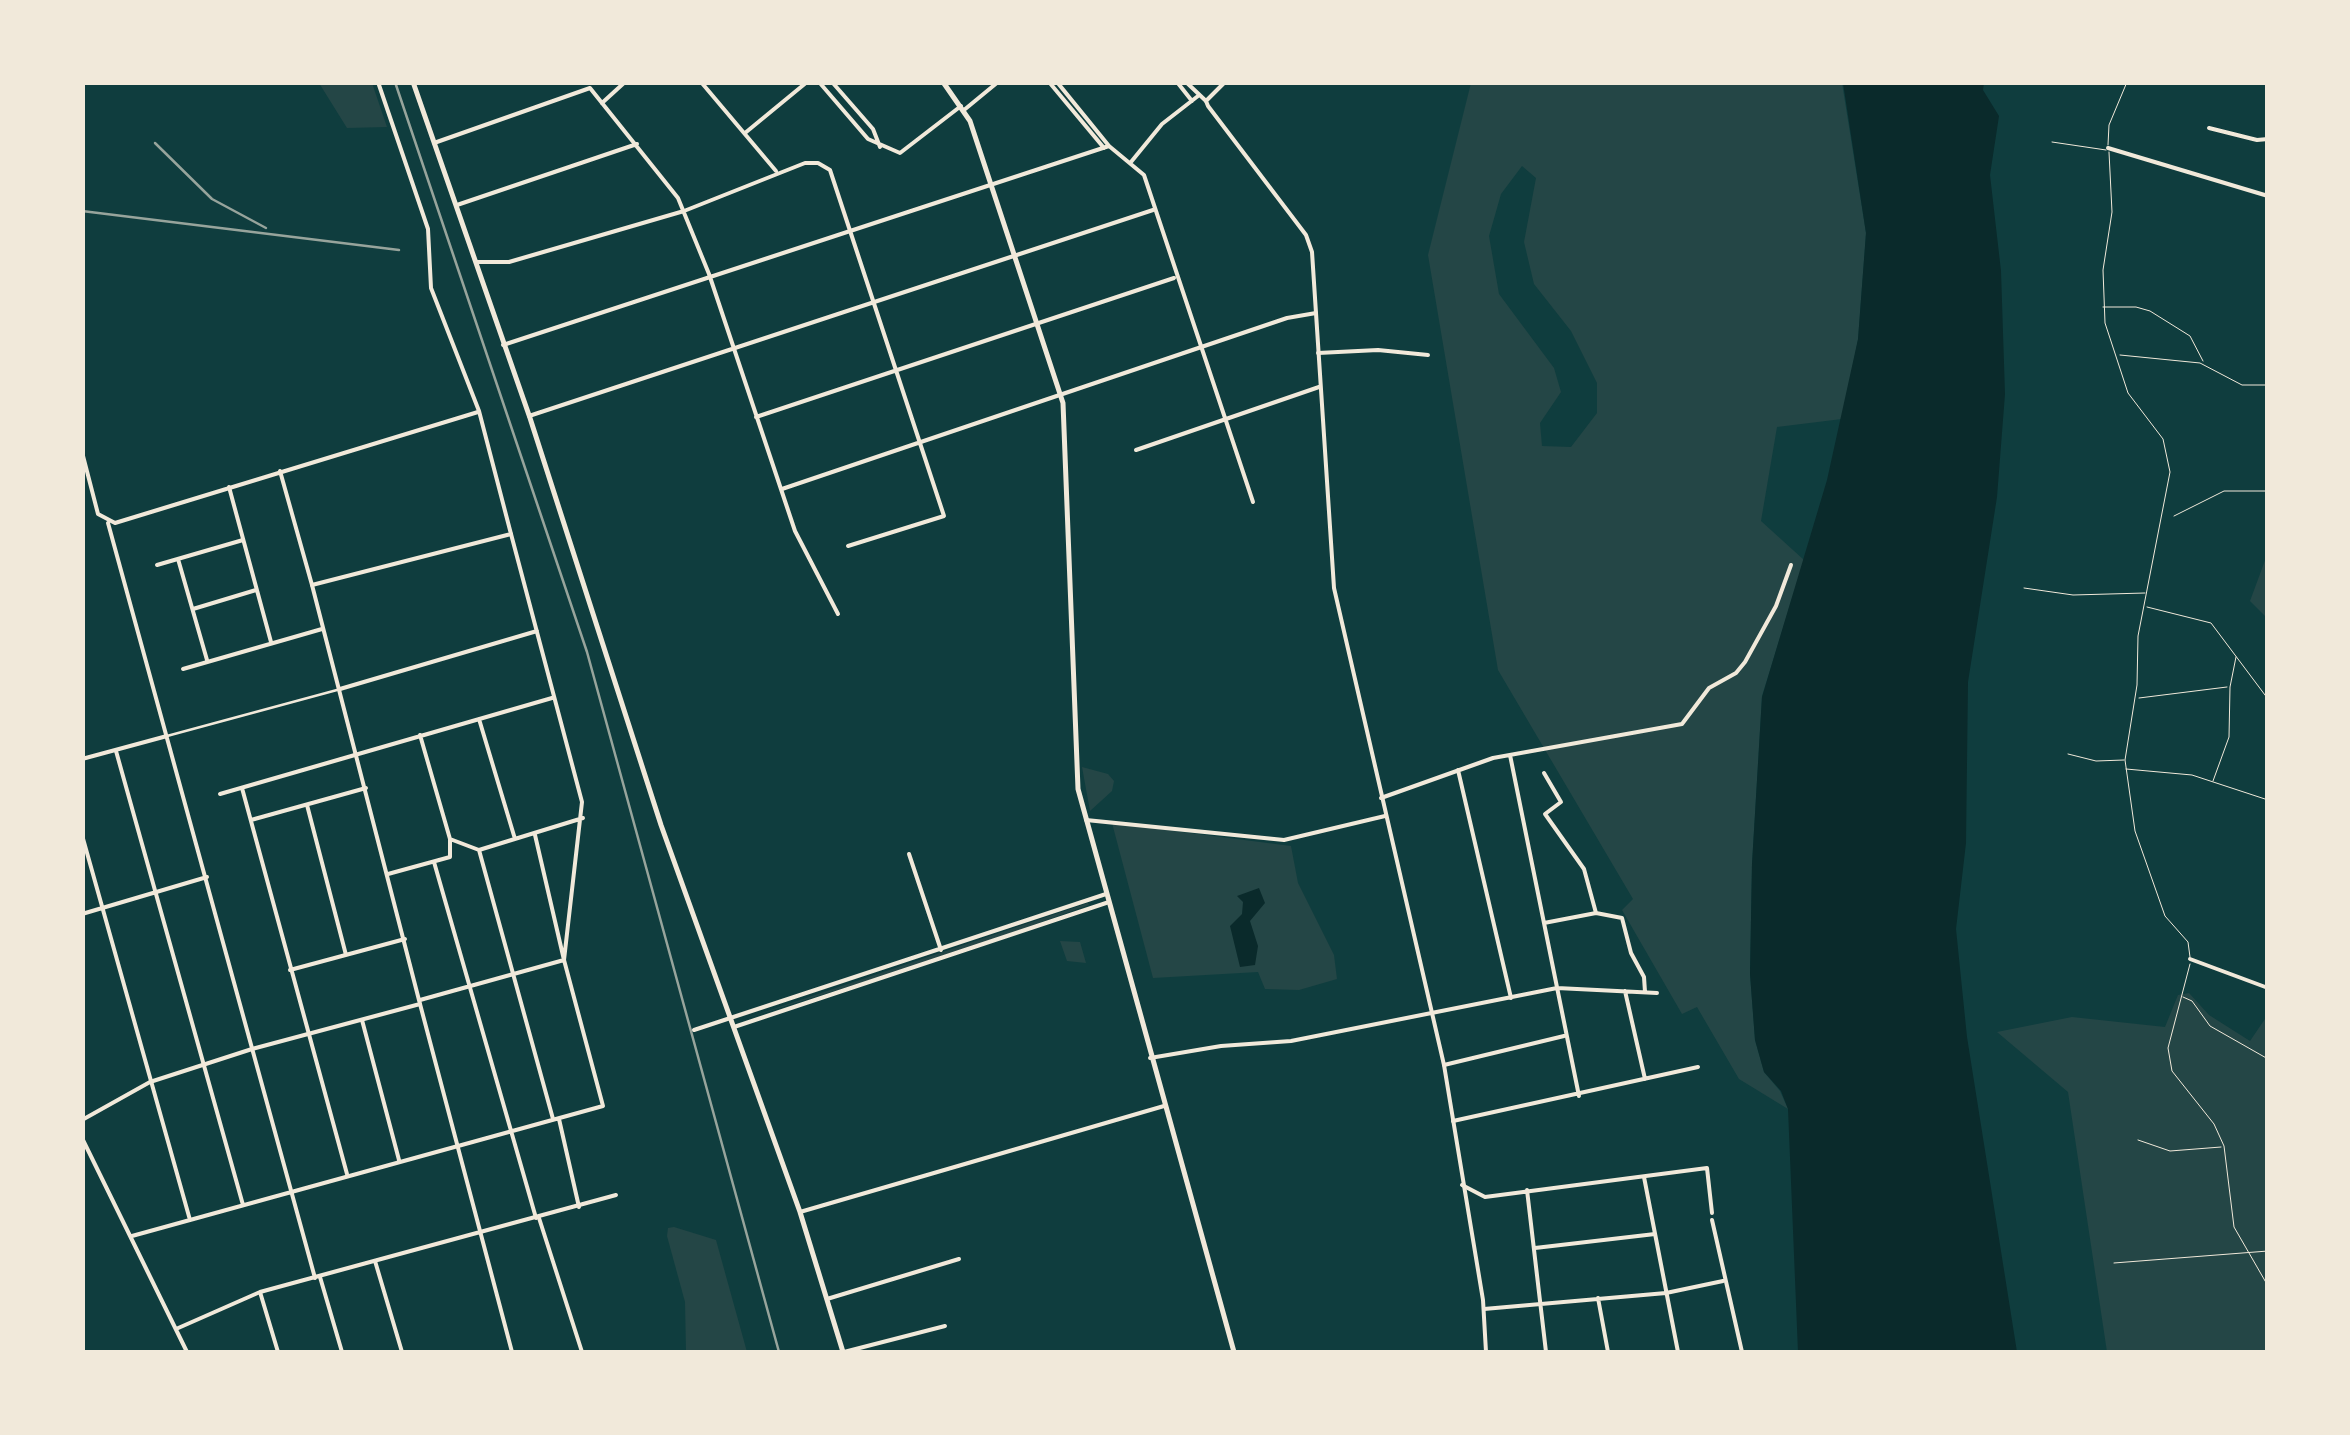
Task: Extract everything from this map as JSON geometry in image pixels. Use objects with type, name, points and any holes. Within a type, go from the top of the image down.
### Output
[{"type":"main road","points":[[413,82],[529,416],[661,824],[800,1212],[843,1352]]},
{"type":"main road","points":[[942,82],[963,108],[1061,394],[1067,425],[1075,774],[1150,1058],[1234,1352]]},
{"type":"street","points":[[378,82],[428,229],[434,298],[479,411],[583,818],[564,960]]},
{"type":"street","points":[[586,82],[684,211],[709,274],[794,531],[838,614]]},
{"type":"street","points":[[602,103],[626,82]]},
{"type":"street","points":[[701,82],[776,171]]},
{"type":"street","points":[[744,134],[807,82]]},
{"type":"street","points":[[819,82],[880,147],[902,152],[998,82]]},
{"type":"street","points":[[832,82],[873,129],[880,147]]},
{"type":"street","points":[[1049,82],[1107,148],[1144,175],[1254,502]]},
{"type":"street","points":[[1057,82],[1107,148]]},
{"type":"street","points":[[1177,82],[1195,98],[1206,101],[1308,240],[1334,588],[1444,1064],[1484,1309],[1486,1352]]},
{"type":"street","points":[[1186,82],[1195,98]]},
{"type":"street","points":[[1206,101],[1225,82]]},
{"type":"street","points":[[434,143],[590,88]]},
{"type":"street","points":[[1131,162],[1162,124],[1195,98]]},
{"type":"street","points":[[2209,128],[2257,140],[2268,138]]},
{"type":"street","points":[[456,205],[636,144]]},
{"type":"street","points":[[504,345],[709,274],[853,232],[1107,148]]},
{"type":"street","points":[[2108,148],[2268,196]]},
{"type":"street","points":[[477,262],[509,262],[684,211],[776,171],[812,162],[830,170],[944,516],[848,546]]},
{"type":"street","points":[[529,416],[1153,210]]},
{"type":"street","points":[[756,417],[1176,277]]},
{"type":"street","points":[[782,489],[1287,318],[1316,313]]},
{"type":"street","points":[[1318,353],[1378,350],[1428,355]]},
{"type":"street","points":[[1136,450],[1319,388]]},
{"type":"street","points":[[108,523],[162,512],[229,487],[479,411]]},
{"type":"street","points":[[82,452],[98,514],[108,523],[252,1049],[342,1352]]},
{"type":"street","points":[[280,471],[512,1352]]},
{"type":"street","points":[[229,487],[271,642]]},
{"type":"street","points":[[312,585],[511,534]]},
{"type":"street","points":[[156,565],[245,540]]},
{"type":"street","points":[[178,559],[208,661]]},
{"type":"street","points":[[1381,798],[1510,755],[1682,724],[1709,688],[1736,673],[1745,662],[1776,606],[1791,566]]},
{"type":"street","points":[[193,608],[257,590]]},
{"type":"street","points":[[183,669],[323,629]]},
{"type":"street","points":[[82,750],[84,759],[116,751],[537,631]]},
{"type":"street","points":[[220,794],[554,698]]},
{"type":"street","points":[[479,719],[516,841]]},
{"type":"street","points":[[388,874],[450,857],[450,839],[420,735]]},
{"type":"street","points":[[116,751],[201,1066],[243,1205]]},
{"type":"street","points":[[1510,755],[1579,1096]]},
{"type":"street","points":[[1458,770],[1511,998]]},
{"type":"street","points":[[1544,773],[1561,802],[1545,814],[1584,870],[1596,913]]},
{"type":"street","points":[[242,788],[348,1175]]},
{"type":"street","points":[[251,820],[366,788]]},
{"type":"street","points":[[307,804],[346,955]]},
{"type":"street","points":[[1086,820],[1284,840],[1385,816]]},
{"type":"street","points":[[450,839],[479,850],[583,818]]},
{"type":"street","points":[[82,835],[190,1220]]},
{"type":"street","points":[[132,1236],[604,1106],[535,835]]},
{"type":"street","points":[[479,850],[579,1206]]},
{"type":"street","points":[[908,854],[941,950]]},
{"type":"street","points":[[434,862],[509,1131],[582,1352]]},
{"type":"street","points":[[82,914],[207,878]]},
{"type":"street","points":[[694,1030],[1108,898]]},
{"type":"street","points":[[734,1027],[1108,898]]},
{"type":"street","points":[[1544,923],[1596,913],[1622,918],[1646,992]]},
{"type":"street","points":[[290,970],[405,939]]},
{"type":"street","points":[[2190,959],[2268,988]]},
{"type":"street","points":[[82,1120],[150,1082],[564,960]]},
{"type":"street","points":[[1150,1058],[1291,1041],[1556,988],[1657,992]]},
{"type":"street","points":[[1625,991],[1645,1080]]},
{"type":"street","points":[[362,1020],[399,1160]]},
{"type":"street","points":[[1444,1064],[1564,1036]]},
{"type":"street","points":[[1453,1121],[1698,1067]]},
{"type":"street","points":[[800,1212],[1164,1106]]},
{"type":"street","points":[[82,1138],[187,1352]]},
{"type":"street","points":[[1462,1185],[1486,1197],[1707,1168],[1712,1212]]},
{"type":"street","points":[[1644,1177],[1678,1352]]},
{"type":"street","points":[[1527,1190],[1546,1352]]},
{"type":"street","points":[[176,1329],[260,1292],[616,1195]]},
{"type":"street","points":[[1712,1220],[1742,1352]]},
{"type":"street","points":[[1533,1248],[1654,1234]]},
{"type":"street","points":[[827,1299],[960,1259]]},
{"type":"street","points":[[376,1262],[402,1352]]},
{"type":"street","points":[[1484,1309],[1666,1293],[1723,1281]]},
{"type":"street","points":[[260,1292],[278,1352]]},
{"type":"street","points":[[1598,1298],[1608,1352]]},
{"type":"street","points":[[843,1352],[944,1326]]},
{"type":"lane","points":[[2128,82],[2109,124],[2112,212],[2103,307],[2132,402],[2163,440],[2168,460],[2162,524],[2144,606],[2126,769],[2135,830],[2166,916],[2188,942],[2190,959],[2183,997],[2168,1048],[2172,1071],[2214,1124],[2224,1146],[2230,1204],[2245,1252],[2268,1286]]},
{"type":"lane","points":[[2052,142],[2103,152],[2108,148]]},
{"type":"lane","points":[[2103,307],[2136,306],[2150,312],[2190,336],[2205,364]]},
{"type":"lane","points":[[2117,355],[2205,364],[2235,383],[2268,385]]},
{"type":"lane","points":[[2174,516],[2224,490],[2268,492]]},
{"type":"lane","points":[[2024,588],[2074,595],[2126,590],[2146,593]]},
{"type":"lane","points":[[2144,606],[2211,623],[2268,699]]},
{"type":"lane","points":[[2212,784],[2229,737],[2230,687],[2236,654]]},
{"type":"lane","points":[[2135,698],[2230,687]]},
{"type":"lane","points":[[2068,754],[2096,761],[2125,760]]},
{"type":"lane","points":[[2126,769],[2192,775],[2268,800]]},
{"type":"lane","points":[[2183,997],[2192,1001],[2210,1026],[2268,1059]]},
{"type":"lane","points":[[2138,1140],[2170,1150],[2224,1146]]},
{"type":"lane","points":[[2114,1263],[2268,1251]]},
{"type":"shaded area","points":[[319,83],[372,83],[387,127],[347,128]]},
{"type":"shaded area","points":[[1471,83],[1842,83],[1866,233],[1858,340],[1842,419],[1777,427],[1761,521],[1804,560],[1762,696],[1752,864],[1750,974],[1755,1040],[1764,1072],[1780,1091],[1788,1109],[1739,1079],[1697,1007],[1682,1014],[1622,910],[1633,899],[1498,670],[1428,255]],"holes":[[[1522,166],[1536,178],[1524,242],[1534,284],[1571,331],[1597,383],[1597,413],[1571,447],[1542,446],[1540,423],[1561,392],[1554,368],[1499,294],[1489,236],[1501,194]]]},
{"type":"shaded area","points":[[1843,83],[1984,83],[1983,90],[1999,116],[1990,175],[2001,271],[2005,394],[1997,497],[1968,682],[1966,843],[1956,929],[1967,1037],[2017,1352],[1798,1352],[1788,1109],[1781,1091],[1764,1072],[1755,1040],[1750,974],[1752,864],[1762,697],[1827,480],[1858,339],[1866,233]]},
{"type":"shaded area","points":[[2267,555],[2268,618],[2250,601]]},
{"type":"shaded area","points":[[1082,767],[1108,774],[1114,781],[1112,791],[1090,811]]},
{"type":"shaded area","points":[[1112,823],[1291,846],[1298,883],[1334,955],[1337,979],[1299,990],[1265,989],[1258,972],[1153,978]]},
{"type":"shaded area","points":[[1259,888],[1265,903],[1250,921],[1258,946],[1255,965],[1240,967],[1230,926],[1242,914],[1243,902],[1237,896]]},
{"type":"shaded area","points":[[1088,903],[940,958],[744,1019]]},
{"type":"shaded area","points":[[1060,941],[1080,942],[1086,963],[1067,961]]},
{"type":"shaded area","points":[[2189,993],[2209,1015],[2250,1041],[2267,1016],[2267,1352],[2107,1352],[2068,1092],[1997,1032],[2072,1017],[2165,1027],[2178,995]]},
{"type":"shaded area","points":[[668,1228],[716,1240],[747,1352],[686,1352],[685,1302],[667,1236]]},
{"type":"railway","points":[[395,82],[587,652],[779,1352]]},
{"type":"railway","points":[[155,143],[212,199],[266,228]]},
{"type":"railway","points":[[82,211],[399,250]]}]
